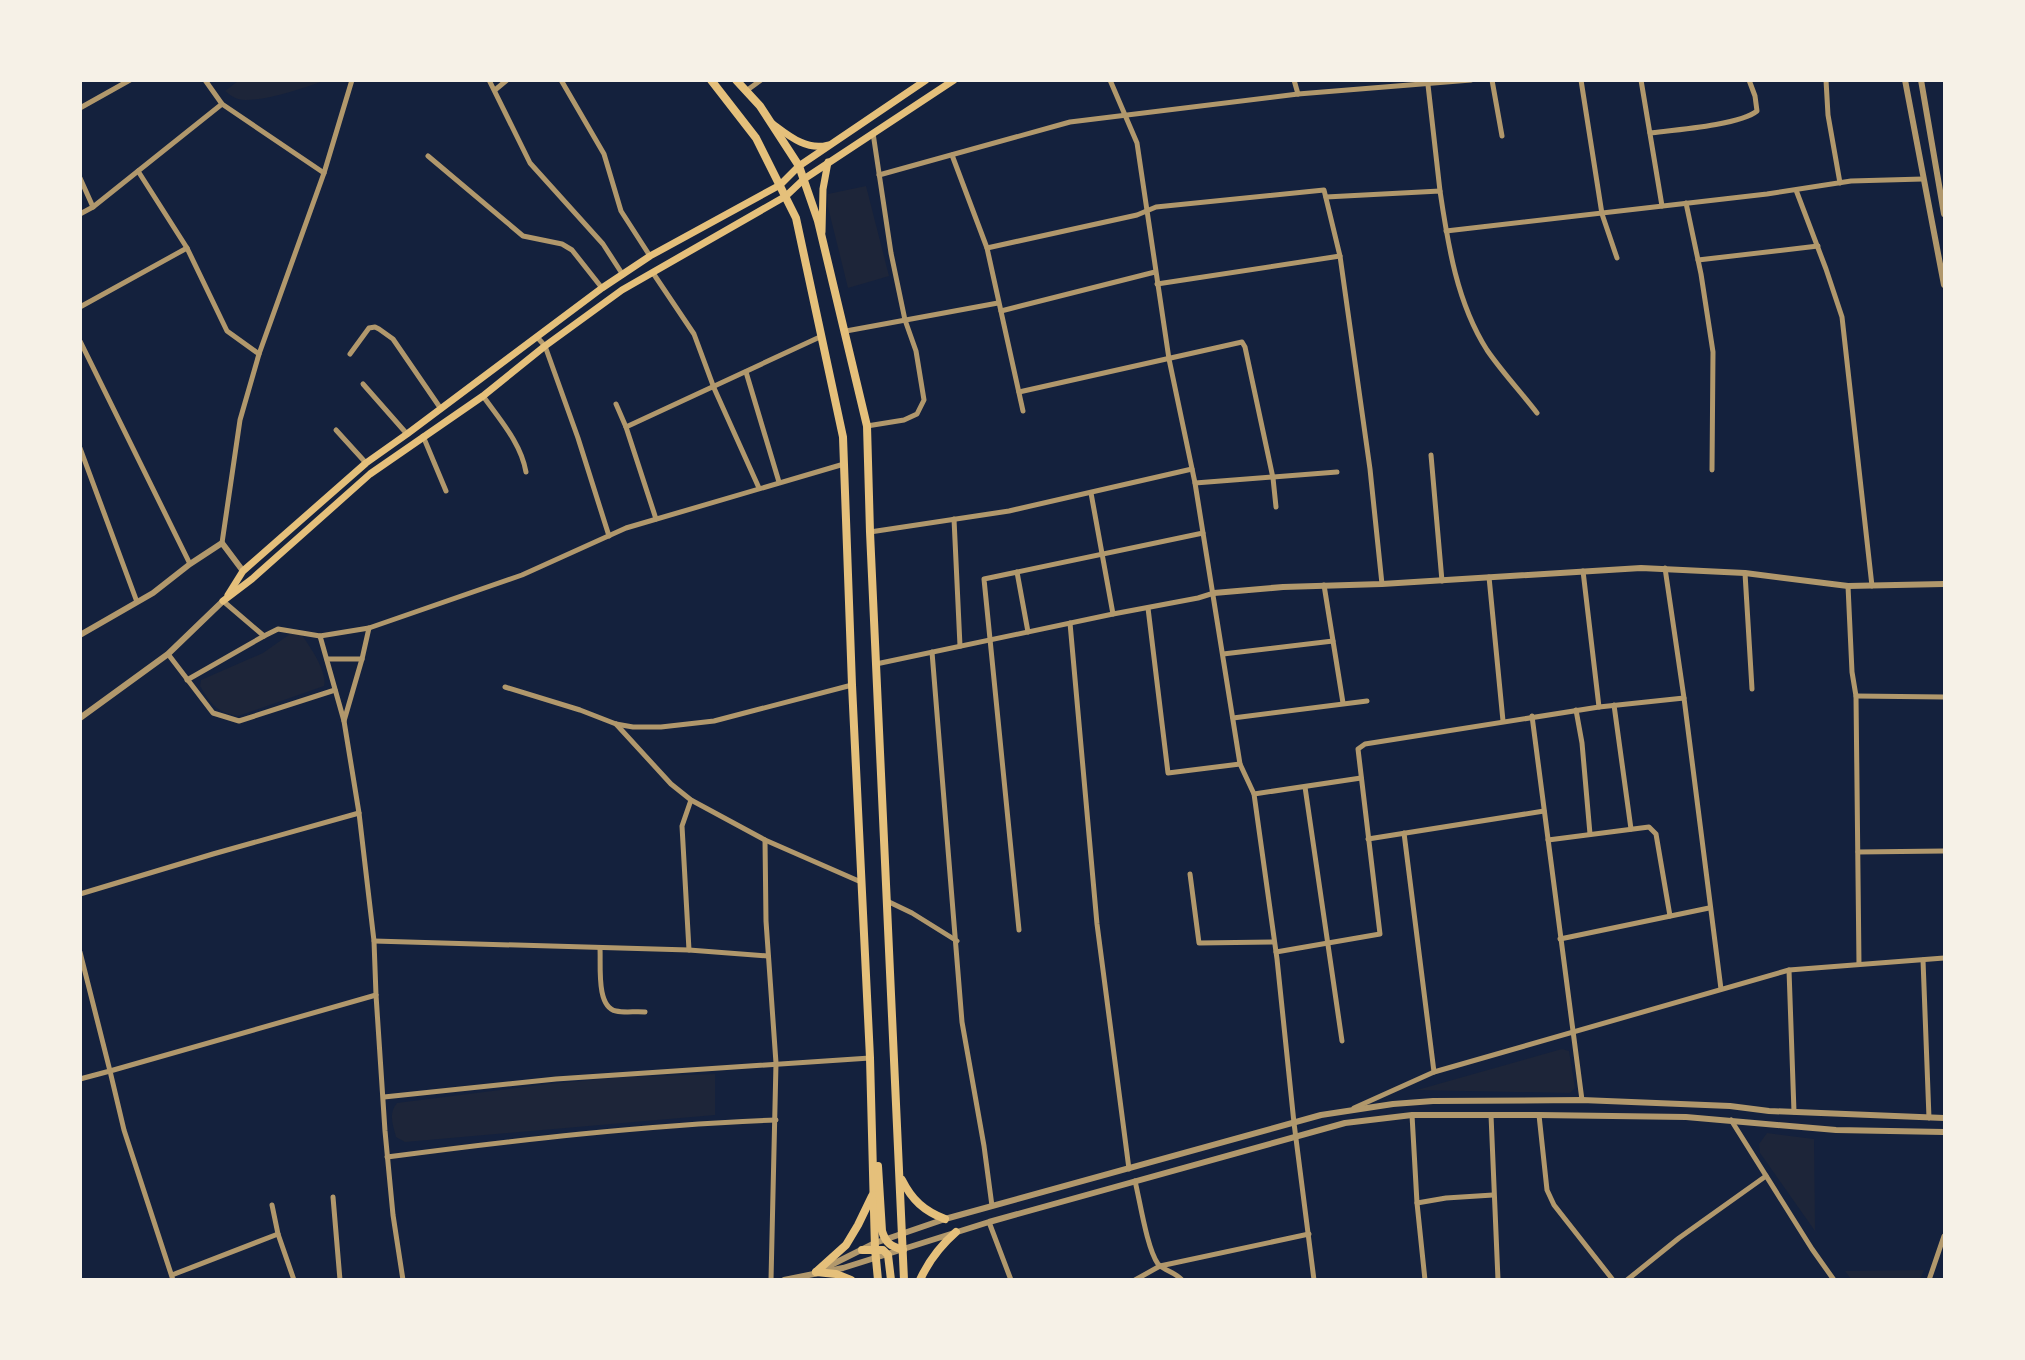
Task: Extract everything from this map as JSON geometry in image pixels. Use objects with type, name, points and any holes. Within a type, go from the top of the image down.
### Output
[{"type":"main road","points":[[711,80],[756,138],[796,218],[843,437],[878,1279]]},
{"type":"main road","points":[[736,80],[771,122],[799,166],[804,179],[822,236],[867,426],[904,1279]]},
{"type":"main road","points":[[223,601],[243,571],[366,463],[602,288],[650,256],[780,185],[799,166],[926,80]]},
{"type":"main road","points":[[223,601],[253,579],[370,474],[483,396],[545,346],[622,290],[786,196],[828,162],[954,80]]},
{"type":"main road","points":[[771,122],[803,144],[820,147],[832,144]]},
{"type":"main road","points":[[822,236],[823,190],[828,162]]},
{"type":"main road","points":[[873,1146],[878,1168],[884,1240],[889,1246],[903,1250]]},
{"type":"main road","points":[[899,1176],[917,1204],[945,1219]]},
{"type":"main road","points":[[816,1272],[846,1245],[874,1193]]},
{"type":"main road","points":[[920,1279],[940,1246],[956,1232]]},
{"type":"main road","points":[[862,1250],[883,1250],[888,1255],[891,1279]]},
{"type":"main road","points":[[816,1272],[851,1279]]},
{"type":"street","points":[[80,108],[130,80]]},
{"type":"street","points":[[205,80],[222,104],[324,173]]},
{"type":"street","points":[[243,571],[222,543],[240,420],[259,354],[324,173],[352,80]]},
{"type":"street","points":[[489,80],[530,163],[603,244],[623,275]]},
{"type":"street","points":[[495,90],[507,80]]},
{"type":"street","points":[[561,80],[604,154],[621,211],[650,256]]},
{"type":"street","points":[[746,92],[761,80]]},
{"type":"street","points":[[1110,80],[1137,143],[1169,359],[1195,483],[1240,764],[1254,794],[1276,952],[1314,1279]]},
{"type":"street","points":[[1294,80],[1298,94]]},
{"type":"street","points":[[879,176],[1070,122],[1298,94],[1472,80]]},
{"type":"street","points":[[1492,80],[1502,136]]},
{"type":"street","points":[[1581,80],[1602,214],[1617,258]]},
{"type":"street","points":[[1641,80],[1662,206]]},
{"type":"street","points":[[1650,133],[1740,120],[1755,114],[1757,106],[1749,80]]},
{"type":"street","points":[[1826,80],[1828,115],[1840,183]]},
{"type":"street","points":[[1905,80],[1944,285]]},
{"type":"street","points":[[1921,80],[1941,176],[1944,214]]},
{"type":"street","points":[[1428,85],[1440,191],[1455,274],[1486,349],[1537,413]]},
{"type":"street","points":[[80,214],[93,207],[222,104]]},
{"type":"street","points":[[867,426],[904,420],[917,414],[924,400],[916,351],[905,320],[885,220],[873,133]]},
{"type":"street","points":[[952,155],[987,248],[1023,411]]},
{"type":"street","points":[[428,156],[523,236],[562,244],[572,250],[602,288]]},
{"type":"street","points":[[138,171],[187,248],[227,331],[259,354]]},
{"type":"street","points":[[80,178],[93,207]]},
{"type":"street","points":[[1446,231],[1840,183],[1923,179]]},
{"type":"street","points":[[987,248],[1138,215],[1156,207],[1324,190],[1340,256],[1370,469],[1382,584]]},
{"type":"street","points":[[1796,190],[1842,317],[1872,586]]},
{"type":"street","points":[[1326,197],[1440,191]]},
{"type":"street","points":[[1686,203],[1713,352],[1712,470]]},
{"type":"street","points":[[1698,260],[1818,246]]},
{"type":"street","points":[[80,307],[187,248]]},
{"type":"street","points":[[1157,284],[1340,256]]},
{"type":"street","points":[[1001,312],[1155,272]]},
{"type":"street","points":[[653,273],[694,334],[714,387],[759,488]]},
{"type":"street","points":[[846,331],[998,303]]},
{"type":"street","points":[[350,354],[369,328],[379,329],[393,339],[441,409]]},
{"type":"street","points":[[626,427],[822,336]]},
{"type":"street","points":[[537,337],[545,346],[609,536]]},
{"type":"street","points":[[80,341],[190,564]]},
{"type":"street","points":[[1019,392],[1242,342],[1273,478],[1276,507]]},
{"type":"street","points":[[746,372],[779,482]]},
{"type":"street","points":[[363,384],[407,434]]},
{"type":"street","points":[[483,396],[516,443],[526,472]]},
{"type":"street","points":[[615,404],[626,427],[656,519]]},
{"type":"street","points":[[336,430],[366,463]]},
{"type":"street","points":[[423,436],[446,491]]},
{"type":"street","points":[[80,448],[137,602]]},
{"type":"street","points":[[1431,455],[1442,580]]},
{"type":"street","points":[[187,680],[278,629],[320,636],[369,628],[522,575],[626,528],[844,464]]},
{"type":"street","points":[[870,531],[1009,511],[1192,469]]},
{"type":"street","points":[[1195,483],[1337,472]]},
{"type":"street","points":[[1091,493],[1113,614]]},
{"type":"street","points":[[954,519],[960,646]]},
{"type":"street","points":[[1019,930],[984,579],[1203,533]]},
{"type":"street","points":[[80,635],[153,593],[222,543]]},
{"type":"street","points":[[876,664],[1231,590],[1382,584],[1583,570],[1664,568],[1745,573],[1848,586],[1944,584]]},
{"type":"street","points":[[1664,568],[1684,698],[1721,989]]},
{"type":"street","points":[[1583,570],[1599,707]]},
{"type":"street","points":[[1017,572],[1028,632]]},
{"type":"street","points":[[1745,573],[1752,688]]},
{"type":"street","points":[[1489,577],[1503,721]]},
{"type":"street","points":[[1324,585],[1343,703]]},
{"type":"street","points":[[1848,586],[1852,671],[1856,696],[1859,964]]},
{"type":"street","points":[[80,718],[168,654],[223,601],[264,636]]},
{"type":"street","points":[[1148,608],[1168,773],[1240,764]]},
{"type":"street","points":[[1070,623],[1097,924],[1129,1169]]},
{"type":"street","points":[[344,721],[369,628]]},
{"type":"street","points":[[320,636],[344,721],[359,813],[374,941],[387,1157],[402,1279]]},
{"type":"street","points":[[1223,654],[1333,641]]},
{"type":"street","points":[[932,652],[962,1022],[992,1206]]},
{"type":"street","points":[[168,654],[213,713],[239,721],[335,690]]},
{"type":"street","points":[[327,659],[362,659]]},
{"type":"street","points":[[505,687],[616,724],[661,727],[714,721],[852,685]]},
{"type":"street","points":[[1856,696],[1944,697]]},
{"type":"street","points":[[1276,952],[1380,934],[1358,749],[1365,744],[1532,716],[1684,698]]},
{"type":"street","points":[[1233,718],[1367,701]]},
{"type":"street","points":[[1614,705],[1631,829]]},
{"type":"street","points":[[1576,710],[1582,743],[1590,834]]},
{"type":"street","points":[[1532,716],[1582,1100]]},
{"type":"street","points":[[616,724],[671,784],[691,800],[765,840],[862,882]]},
{"type":"street","points":[[1254,794],[1361,778]]},
{"type":"street","points":[[1305,787],[1342,1041]]},
{"type":"street","points":[[689,950],[682,826],[691,800]]},
{"type":"street","points":[[1368,839],[1544,811]]},
{"type":"street","points":[[80,894],[359,813]]},
{"type":"street","points":[[1548,840],[1649,827],[1656,834],[1670,916]]},
{"type":"street","points":[[1404,833],[1434,1072]]},
{"type":"street","points":[[765,840],[765,922],[776,1063],[771,1279]]},
{"type":"street","points":[[1858,852],[1944,851]]},
{"type":"street","points":[[1190,874],[1199,943],[1274,942]]},
{"type":"street","points":[[887,901],[957,941]]},
{"type":"street","points":[[1560,939],[1709,908]]},
{"type":"street","points":[[374,941],[689,950],[768,956]]},
{"type":"street","points":[[600,949],[602,997],[608,1007],[614,1011],[645,1012]]},
{"type":"street","points":[[80,952],[124,1130],[172,1277],[278,1234]]},
{"type":"street","points":[[1352,1109],[1434,1072],[1788,970],[1944,958]]},
{"type":"street","points":[[1923,960],[1929,1118]]},
{"type":"street","points":[[1788,970],[1794,1112]]},
{"type":"street","points":[[80,1079],[376,995]]},
{"type":"street","points":[[384,1097],[556,1079],[870,1058]]},
{"type":"street","points":[[784,1279],[843,1268],[875,1250],[884,1240],[945,1219],[1352,1109],[1433,1101],[1582,1100],[1944,1118]]},
{"type":"street","points":[[1412,1115],[1425,1279]]},
{"type":"street","points":[[888,1255],[989,1222],[1345,1123],[1412,1115],[1686,1117],[1836,1130],[1944,1132]]},
{"type":"street","points":[[1490,1115],[1498,1279]]},
{"type":"street","points":[[1539,1115],[1546,1190],[1613,1279]]},
{"type":"street","points":[[387,1157],[516,1140],[776,1120]]},
{"type":"street","points":[[1731,1120],[1812,1249],[1834,1279]]},
{"type":"street","points":[[1627,1279],[1679,1238],[1766,1177]]},
{"type":"street","points":[[1135,1181],[1153,1257],[1160,1266],[1182,1279]]},
{"type":"street","points":[[1417,1203],[1493,1195]]},
{"type":"street","points":[[333,1197],[340,1279]]},
{"type":"street","points":[[272,1205],[278,1234],[294,1279]]},
{"type":"street","points":[[989,1222],[1011,1279]]},
{"type":"street","points":[[1135,1279],[1160,1266],[1309,1234]]},
{"type":"street","points":[[1929,1279],[1944,1236]]},
{"type":"street","points":[[816,1272],[862,1250]]},
{"type":"shaded area","points":[[238,81],[323,81],[295,91],[245,100],[225,91]]},
{"type":"shaded area","points":[[866,186],[889,276],[848,288],[828,207],[828,194]]},
{"type":"shaded area","points":[[290,634],[301,634],[309,645],[321,666],[324,686],[238,716],[224,712],[211,702],[200,686],[201,680],[263,653]]},
{"type":"shaded area","points":[[1562,1049],[1569,1051],[1575,1088],[1570,1093],[1417,1090]]},
{"type":"shaded area","points":[[715,1074],[715,1115],[405,1142],[396,1137],[393,1124],[392,1115],[397,1103],[548,1084],[626,1077]]},
{"type":"shaded area","points":[[1767,1133],[1814,1139],[1815,1231],[1760,1153],[1759,1144]]},
{"type":"shaded area","points":[[1924,1270],[1920,1280],[1851,1279],[1845,1271]]}]
